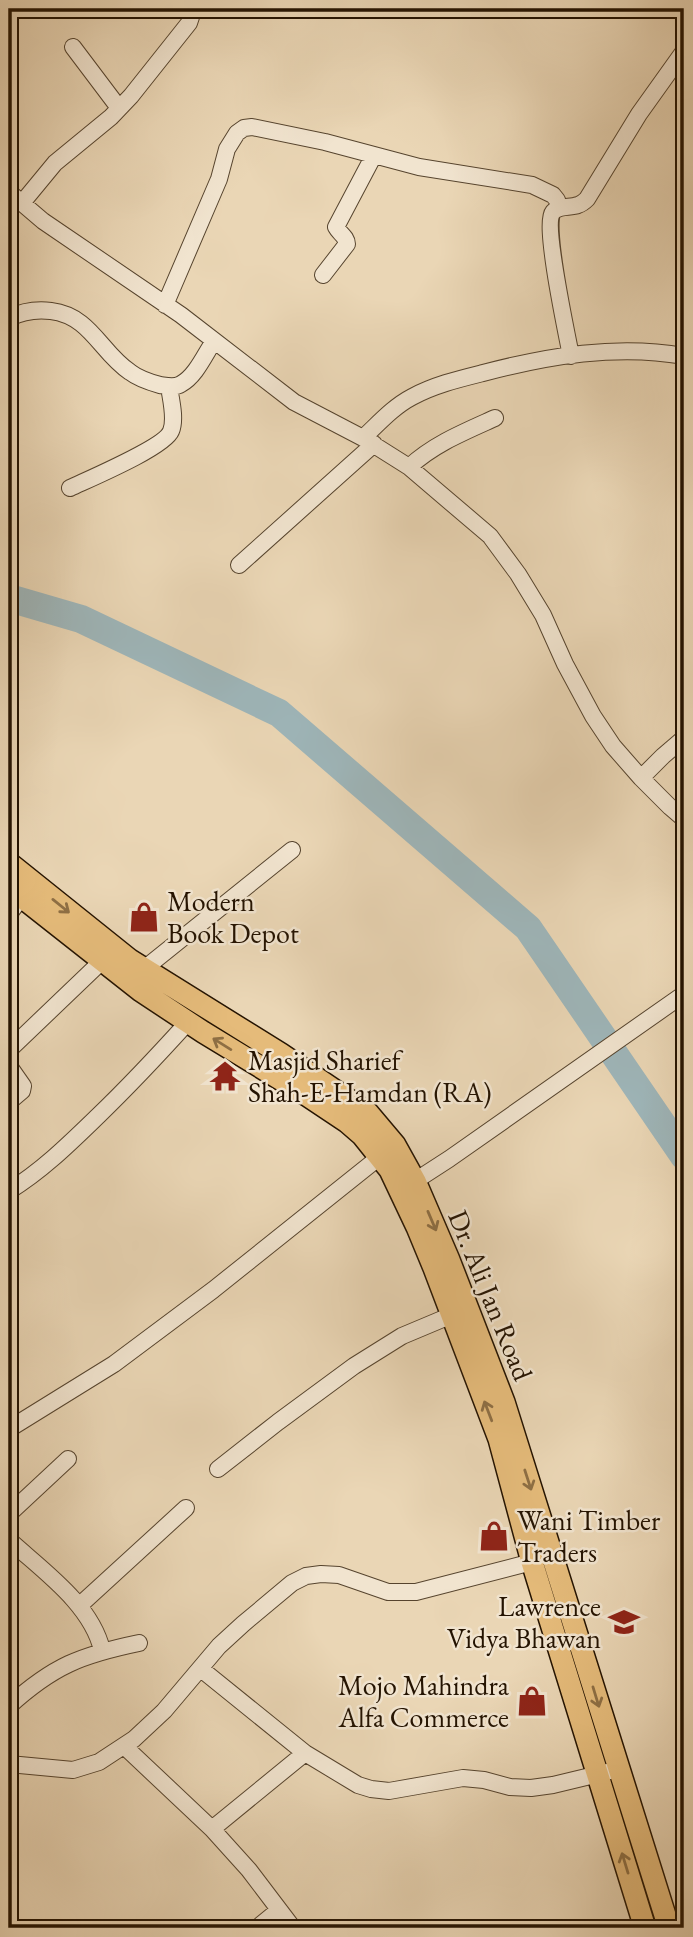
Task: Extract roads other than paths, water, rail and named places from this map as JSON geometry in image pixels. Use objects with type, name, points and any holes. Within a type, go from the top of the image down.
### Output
[{"type":"main road","name":"Dr. Ali Jan Road","points":[[9,863],[130,960],[368,1112],[387,1151],[390,1170],[421,1237],[499,1439],[532,1562],[645,1928]]},
{"type":"main road","name":"Dr. Ali Jan Road","points":[[13,900],[141,991],[347,1122],[387,1151],[415,1181],[449,1260],[503,1402],[668,1928]]},
{"type":"street","points":[[22,203],[55,163],[119,108],[189,23],[191,17],[187,9]]},
{"type":"street","points":[[73,47],[119,108]]},
{"type":"street","points":[[571,356],[552,253],[549,219],[559,208],[580,205],[587,199],[639,114],[684,51]]},
{"type":"street","points":[[165,304],[219,179],[227,149],[244,128],[252,127],[419,167],[532,185],[553,195],[559,208]]},
{"type":"street","points":[[323,275],[347,244],[336,227],[374,155]]},
{"type":"street","points":[[9,192],[43,221],[165,304],[294,402],[368,441],[409,467],[489,536],[518,574],[543,615],[565,664],[593,716],[613,746],[641,778],[684,819]]},
{"type":"street","points":[[9,318],[25,310],[60,312],[72,316],[87,327],[128,371],[150,382],[169,387],[180,385],[190,377],[214,341]]},
{"type":"street","points":[[239,565],[368,441],[394,408],[431,388],[523,363],[613,350],[684,356]]},
{"type":"street","points":[[70,488],[134,457],[168,436],[173,422],[169,387]]},
{"type":"street","points":[[409,467],[454,436],[495,418]]},
{"type":"street","points":[[641,778],[684,738]]},
{"type":"street","points":[[144,969],[292,850]]},
{"type":"street","points":[[9,1050],[102,961]]},
{"type":"street","points":[[415,1181],[684,994]]},
{"type":"street","points":[[9,1191],[43,1168],[65,1148],[188,1021]]},
{"type":"street","points":[[9,1066],[23,1086],[22,1091],[9,1102]]},
{"type":"street","points":[[9,1429],[114,1364],[213,1290],[387,1151]]},
{"type":"street","points":[[218,1469],[363,1360],[402,1336],[452,1315]]},
{"type":"street","points":[[9,1514],[68,1459]]},
{"type":"street","points":[[80,1605],[186,1508]]},
{"type":"street","points":[[9,1540],[80,1605],[92,1624],[102,1650]]},
{"type":"street","points":[[9,1764],[72,1770],[99,1762],[164,1711],[219,1646],[243,1624],[292,1583],[306,1576],[339,1575],[388,1592],[402,1593],[416,1592],[532,1562]]},
{"type":"street","points":[[9,1706],[51,1672],[102,1650],[139,1643]]},
{"type":"street","points":[[201,1669],[305,1753],[358,1785],[371,1789],[389,1791],[463,1778],[531,1788],[598,1775],[618,1768]]},
{"type":"street","points":[[124,1745],[212,1829],[249,1870],[293,1928]]},
{"type":"street","points":[[212,1829],[305,1753]]},
{"type":"street","points":[[257,1928],[279,1910]]},
{"type":"waterway","points":[[9,598],[81,619],[279,713],[528,928],[684,1156]]},
{"type":"place","name":"Modern Book Depot","points":[[144,917]]},
{"type":"place","name":"Masjid Sharief Shah-E-Hamdan (RA)","points":[[225,1076]]},
{"type":"place","name":"Wani Timber Traders","points":[[494,1536]]},
{"type":"place","name":"Lawrence Vidya Bhawan","points":[[624,1622]]},
{"type":"place","name":"Mojo Mahindra Alfa Commerce","points":[[532,1701]]}]
